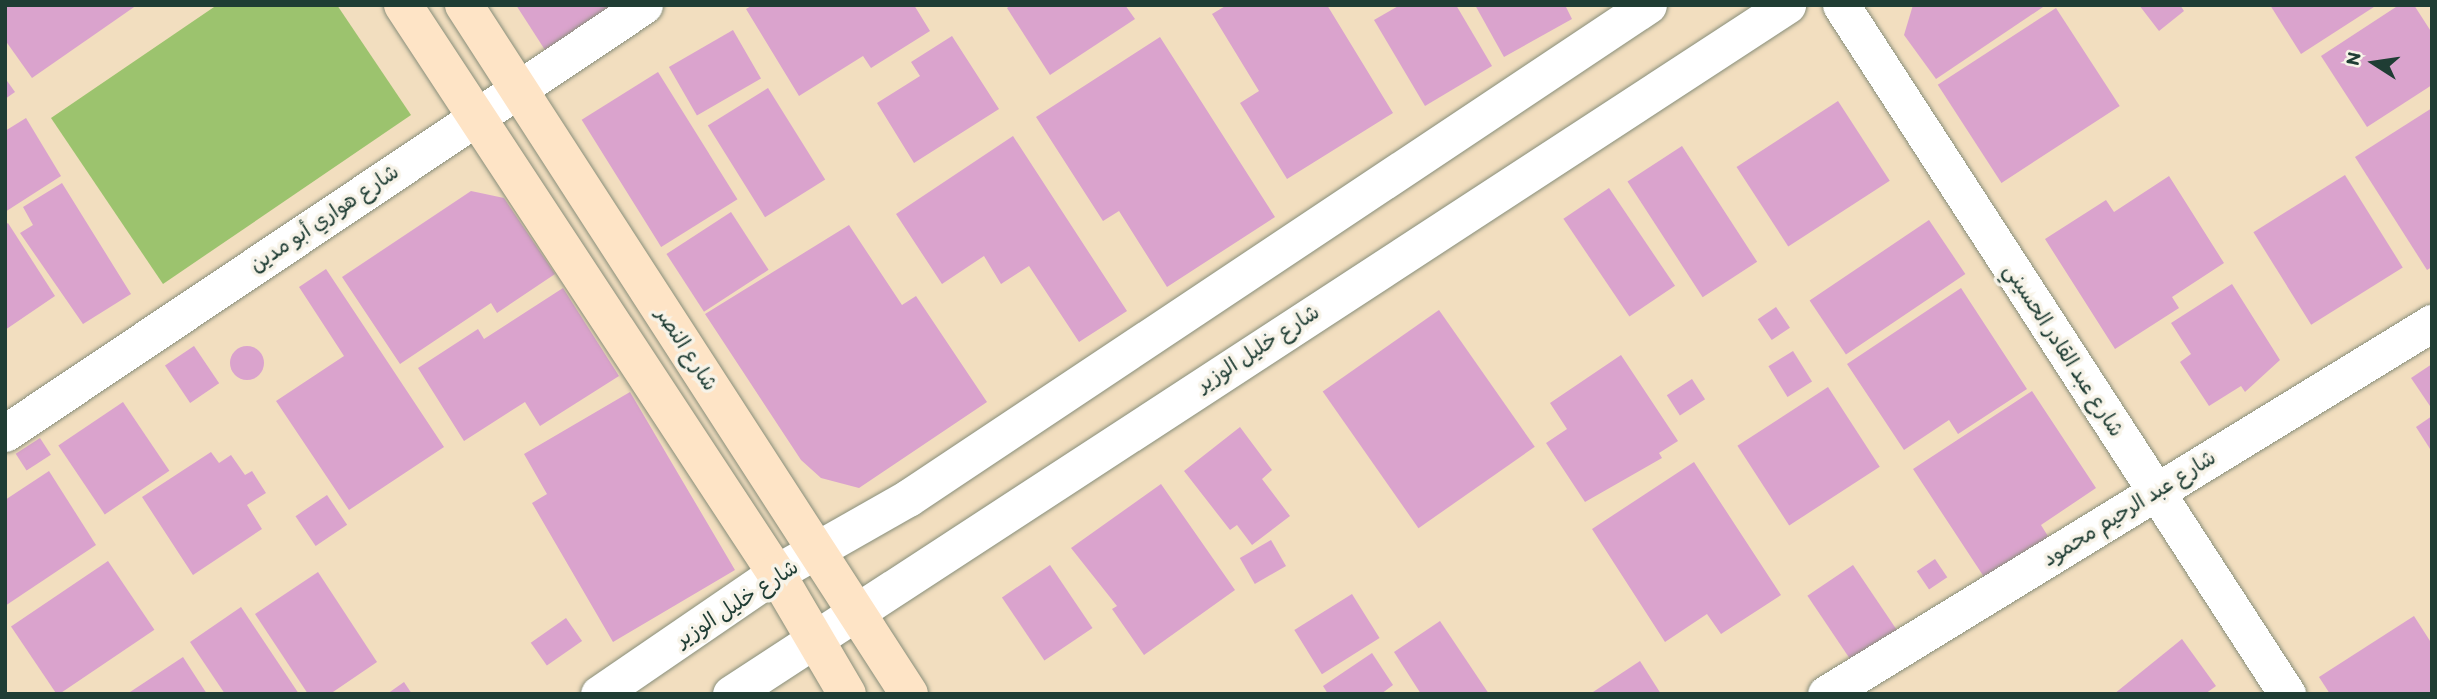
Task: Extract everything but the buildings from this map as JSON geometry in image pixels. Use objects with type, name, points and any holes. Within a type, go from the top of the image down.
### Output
[{"type":"main road","points":[[403,5],[776,573],[813,641],[847,694]]},
{"type":"main road","name":"شارع النصر","points":[[464,5],[516,89],[820,552],[909,694]]},
{"type":"street","name":"شارع هواري أبو مدين","points":[[5,433],[477,114],[645,5]]},
{"type":"street","name":"شارع خليل الوزير","points":[[599,694],[776,573],[820,552],[1647,5]]},
{"type":"street","name":"شارع خليل الوزير","points":[[731,694],[813,641],[855,609],[1787,5]]},
{"type":"street","name":"شارع عبد القادر الحسيني","points":[[1841,5],[2287,694]]},
{"type":"street","name":"شارع عبد الرحيم محمود","points":[[1826,694],[2432,323]]},
{"type":"green space","points":[[217,5],[337,5],[411,115],[163,284],[51,118]]}]
